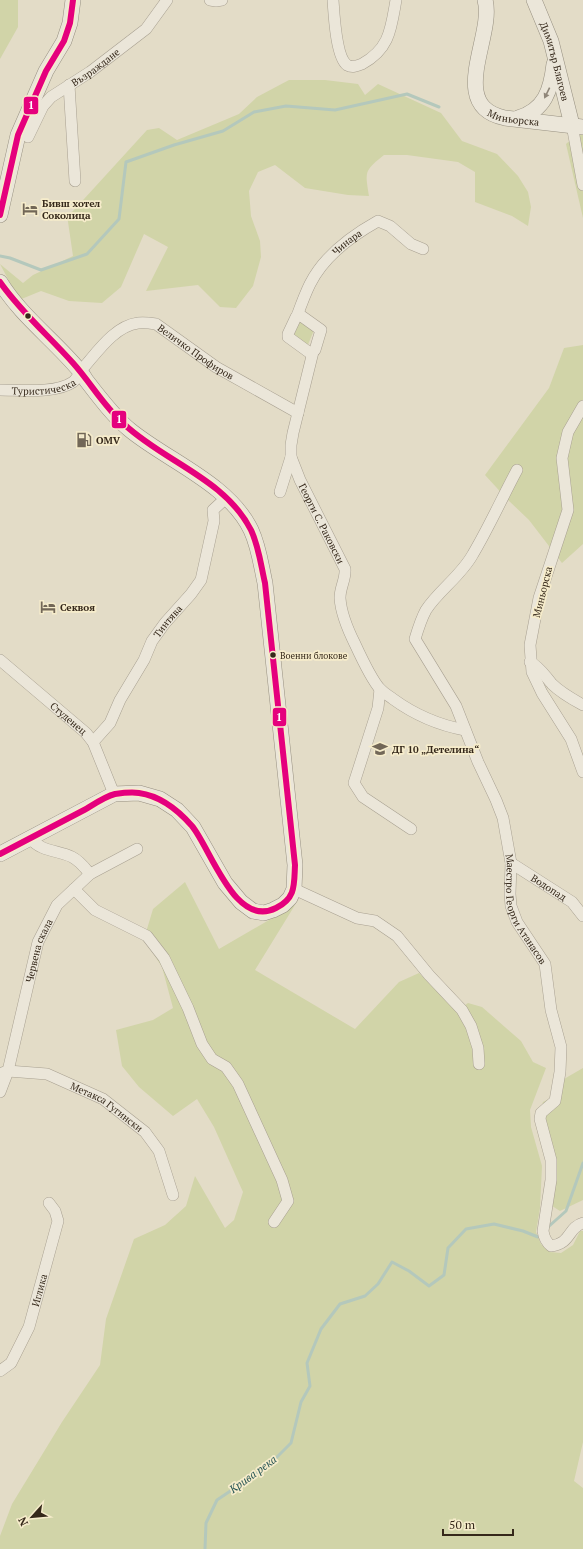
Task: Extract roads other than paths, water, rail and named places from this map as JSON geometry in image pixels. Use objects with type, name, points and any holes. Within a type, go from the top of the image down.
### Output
[{"type":"street","points":[[0,215],[18,135],[46,71],[64,41],[70,23],[72,0]]},
{"type":"street","name":"Възраждане","points":[[28,137],[43,106],[51,97],[90,72],[146,29],[167,0]]},
{"type":"street","points":[[210,0],[222,0]]},
{"type":"street","points":[[333,0],[337,38],[340,51],[347,65],[353,67],[372,57],[386,43],[390,34],[396,0]]},
{"type":"street","name":"Миньорска","points":[[485,0],[487,14],[475,77],[477,95],[485,108],[492,114],[504,118],[516,118],[577,126]]},
{"type":"street","name":"Димитър Благоев","points":[[534,0],[547,30],[577,126]]},
{"type":"street","points":[[516,118],[534,111],[546,96],[552,79],[555,55]]},
{"type":"street","points":[[69,85],[76,181]]},
{"type":"street","points":[[577,126],[583,185]]},
{"type":"street","name":"Чинара","points":[[298,316],[311,283],[327,259],[343,245],[378,221],[390,226],[411,244],[423,249]]},
{"type":"street","points":[[0,282],[36,326],[81,372],[129,430],[209,484],[238,510],[251,529],[258,549],[265,583],[295,866],[294,889],[290,898],[283,904],[264,913],[253,911],[241,902],[226,883],[193,827],[177,810],[160,799],[139,793],[114,794],[0,854]]},
{"type":"street","name":"Георги С. Раковски","points":[[298,316],[300,315],[321,330],[321,333],[313,352],[298,413],[291,445],[291,457],[300,480],[345,569],[346,576],[341,587],[340,598],[343,615],[359,653],[380,689],[404,707],[429,720],[448,727],[465,730]]},
{"type":"street","points":[[298,316],[288,334],[288,337],[310,353],[313,352]]},
{"type":"street","name":"Величко Профиров","points":[[81,372],[107,341],[116,333],[137,323],[156,324],[216,366],[298,413]]},
{"type":"street","name":"Туристическа","points":[[0,390],[53,389],[74,381],[81,372]]},
{"type":"street","name":"Миньорска","points":[[583,406],[568,432],[562,458],[568,510],[539,598],[530,644],[530,662],[536,682],[571,739],[583,772]]},
{"type":"street","points":[[280,492],[291,457]]},
{"type":"street","name":"Маестро Георги Атанасов","points":[[518,470],[503,496],[473,556],[457,577],[438,594],[426,611],[416,633],[415,639],[456,706],[478,762],[489,783],[503,818],[511,862],[511,906],[517,922],[545,964],[551,1010],[561,1047],[560,1072],[555,1101],[541,1113],[540,1119],[551,1160],[551,1180],[543,1231],[544,1238],[551,1246],[563,1243],[581,1222]]},
{"type":"street","name":"Тинтява","points":[[94,742],[110,723],[120,700],[144,660],[152,641],[201,580],[214,521],[213,510],[226,498]]},
{"type":"street","name":"Студенец","points":[[0,660],[86,733],[94,742],[114,794]]},
{"type":"street","points":[[530,662],[539,668],[552,684],[564,694],[583,706]]},
{"type":"street","points":[[380,689],[378,708],[354,783],[362,797],[411,829]]},
{"type":"street","points":[[30,838],[35,844],[42,848],[72,856],[80,862],[90,874]]},
{"type":"street","name":"Червена скала","points":[[0,1092],[38,942],[57,905],[90,874],[137,849]]},
{"type":"street","name":"Водопад","points":[[511,862],[572,902],[583,916]]},
{"type":"street","points":[[74,889],[95,910],[147,936],[164,958],[188,1008],[202,1044],[212,1058],[226,1067],[238,1084],[282,1180],[288,1201],[274,1222]]},
{"type":"street","points":[[294,889],[358,918],[376,921],[388,928],[397,936],[429,975],[462,1010],[471,1026],[478,1048],[479,1064]]},
{"type":"street","name":"Метакса Гугински","points":[[4,1072],[47,1074],[103,1099],[146,1132],[159,1151],[173,1195]]},
{"type":"street","name":"Иглика","points":[[0,1371],[11,1363],[29,1327],[58,1221],[55,1211],[49,1203]]},
{"type":"waterway","points":[[0,256],[10,258],[41,270],[87,254],[119,219],[126,162],[174,145],[223,131],[254,112],[286,106],[335,110],[407,94],[439,107]]},
{"type":"waterway","name":"Крива река","points":[[547,1228],[566,1211],[583,1163]]},
{"type":"waterway","name":"Крива река","points":[[205,1549],[206,1523],[217,1500],[269,1465],[291,1443],[301,1402],[310,1386],[307,1363],[321,1329],[340,1304],[365,1296],[378,1284],[392,1262],[409,1271],[429,1286],[444,1275],[448,1248],[466,1229],[494,1224],[523,1231],[538,1237],[540,1235]]},
{"type":"place","name":"Бивш хотел Соколица","points":[[30,209]]},
{"type":"place","name":"OMV","points":[[84,440]]},
{"type":"place","name":"Секвоя","points":[[48,607]]},
{"type":"place","name":"Военни блокове","points":[[273,655]]},
{"type":"place","name":"ДГ 10 „Детелина“","points":[[380,749]]}]
